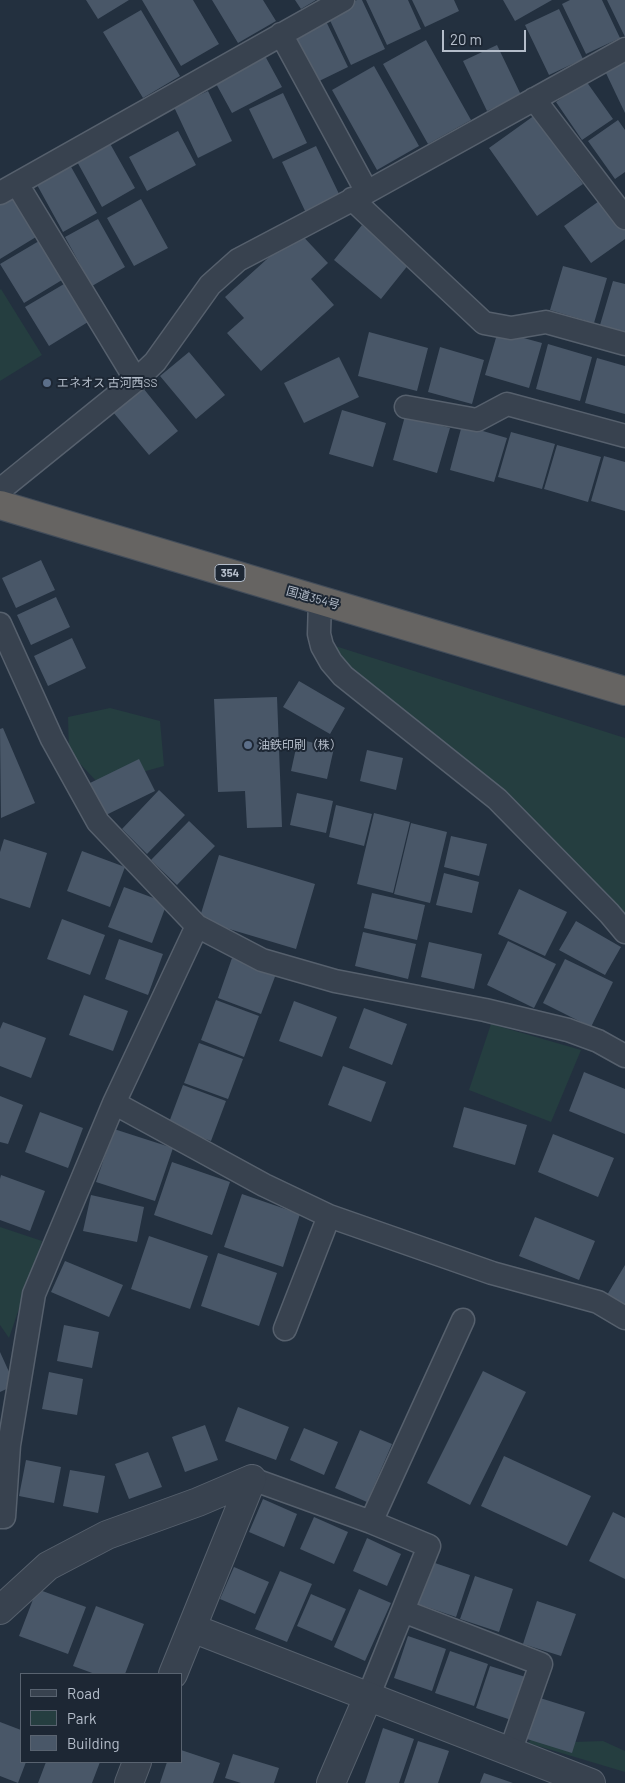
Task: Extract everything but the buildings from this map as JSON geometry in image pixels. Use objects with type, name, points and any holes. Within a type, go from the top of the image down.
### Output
[{"type":"highway","name":"国道354号","points":[[0,504],[625,691]]},
{"type":"street","points":[[136,380],[8,188],[343,0]]},
{"type":"street","points":[[281,34],[360,196],[484,323],[512,328],[546,322],[625,344]]},
{"type":"street","points":[[0,490],[136,380],[155,362],[210,285],[238,260],[360,196],[625,49]]},
{"type":"street","points":[[534,99],[625,218]]},
{"type":"street","points":[[406,407],[477,420],[507,404],[625,436]]},
{"type":"street","points":[[320,600],[319,634],[322,646],[331,662],[343,676],[497,799],[609,913],[625,932]]},
{"type":"street","points":[[0,624],[52,739],[98,822],[197,926],[262,960],[335,981],[484,1010],[568,1030],[598,1041],[625,1056]]},
{"type":"street","points":[[0,1518],[4,1517],[9,1446],[34,1294],[114,1103],[197,926]]},
{"type":"street","points":[[114,1103],[264,1185],[328,1216],[492,1273],[598,1302],[625,1318]]},
{"type":"street","points":[[285,1329],[328,1216]]},
{"type":"street","points":[[371,1522],[463,1320]]},
{"type":"street","points":[[173,1673],[252,1479]]},
{"type":"street","points":[[0,1610],[48,1566],[107,1535],[198,1502],[252,1479],[371,1522],[429,1546],[331,1783]]},
{"type":"street","points":[[403,1611],[541,1664],[510,1752]]},
{"type":"street","points":[[192,1628],[591,1783]]},
{"type":"street","points":[[129,1783],[138,1763]]},
{"type":"green space","points":[[0,290],[42,355],[0,381]]},
{"type":"green space","points":[[332,645],[625,738],[625,927],[348,668]]},
{"type":"green space","points":[[110,708],[160,721],[164,766],[99,784],[69,752],[68,717]]},
{"type":"green space","points":[[491,1024],[581,1050],[551,1122],[469,1090]]},
{"type":"green space","points":[[0,1227],[42,1241],[9,1338],[0,1325]]},
{"type":"green space","points":[[538,1731],[574,1742],[603,1741],[625,1751],[625,1772],[528,1743]]},
{"type":"place","name":"エネオス 古河西SS","points":[[47,383]]},
{"type":"place","name":"油鉄印刷（株）","points":[[248,745]]}]
